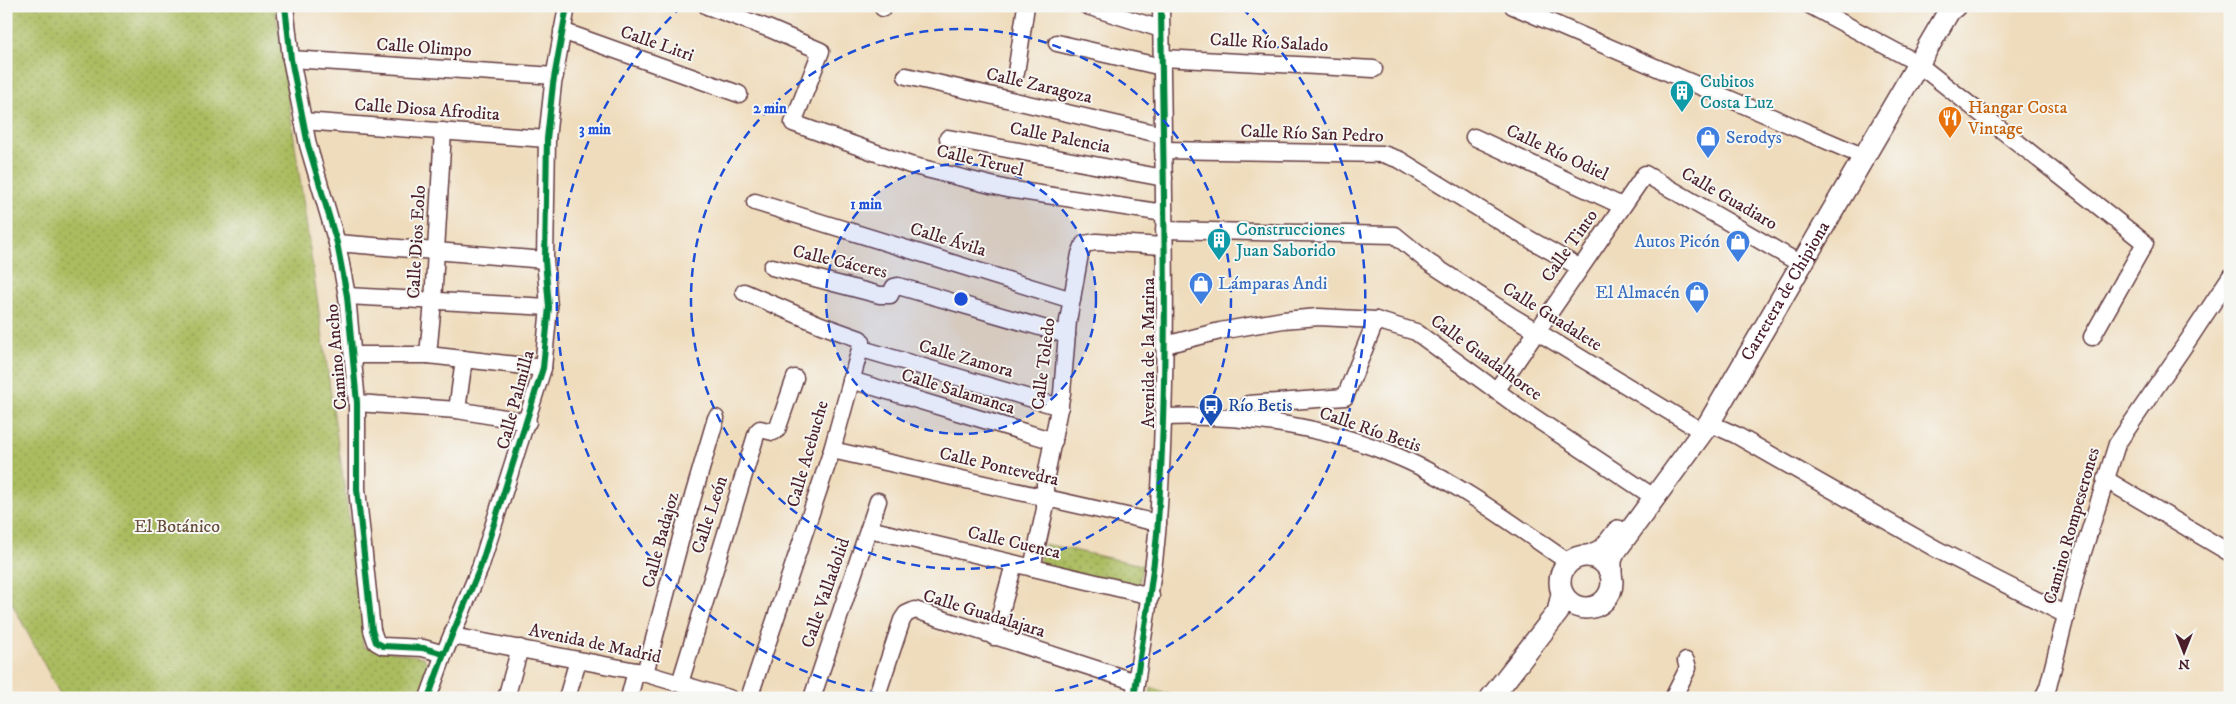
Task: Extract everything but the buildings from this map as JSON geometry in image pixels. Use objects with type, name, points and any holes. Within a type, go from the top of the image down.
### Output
[{"type":"main road","name":"Carretera de Chipiona","points":[[1611,573],[1611,560],[1614,554],[1701,424],[1913,61],[1938,6]]},
{"type":"main road","name":"Carretera de Chipiona","points":[[1589,556],[1604,549],[1646,492],[1701,424],[1852,152],[1913,61],[1949,11],[1955,6]]},
{"type":"main road","points":[[1491,698],[1558,612],[1562,594],[1559,581],[1560,574],[1568,562],[1582,556],[1589,556],[1602,562],[1611,573],[1612,586],[1607,598],[1597,606],[1574,612],[1567,618],[1507,698]]},
{"type":"main road","points":[[1562,594],[1572,604],[1585,608]]},
{"type":"street","name":"Camino Ancho","points":[[285,6],[291,59],[308,145],[337,243],[347,296],[358,402],[357,489],[372,630],[376,642],[383,646],[423,648],[444,654]]},
{"type":"street","name":"Calle Palmilla","points":[[428,698],[480,568],[528,422],[543,368],[548,307],[545,260],[547,139],[567,6]]},
{"type":"street","name":"Calle Teruel","points":[[707,6],[770,29],[821,51],[793,124],[910,165],[990,185],[1164,213]]},
{"type":"street","points":[[1016,73],[1026,6]]},
{"type":"street","points":[[1087,6],[1161,29]]},
{"type":"street","name":"Avenida de la Marina","points":[[1135,690],[1151,596],[1158,523],[1163,417],[1165,345],[1161,6]]},
{"type":"street","points":[[1512,6],[1852,152]]},
{"type":"street","points":[[1811,6],[1913,61],[2145,243],[2092,337]]},
{"type":"street","name":"Calle Litri","points":[[562,31],[739,94]]},
{"type":"street","name":"Calle Río Salado","points":[[1057,43],[1162,62],[1374,69]]},
{"type":"street","name":"Calle Olimpo","points":[[291,59],[555,76]]},
{"type":"street","name":"Calle Zaragoza","points":[[906,76],[1163,143]]},
{"type":"street","name":"Calle Diosa Afrodita","points":[[303,121],[547,139]]},
{"type":"street","name":"Calle Dios Eolo","points":[[428,355],[434,302],[443,131]]},
{"type":"street","name":"Calle Río Odiel","points":[[1474,137],[1622,206]]},
{"type":"street","name":"Calle Palencia","points":[[948,138],[1164,178]]},
{"type":"street","name":"Calle Río San Pedro","points":[[1163,143],[1383,154],[1400,160],[1522,235],[1579,267]]},
{"type":"street","name":"Calle Tinto","points":[[1496,390],[1579,267],[1645,174]]},
{"type":"street","name":"Calle Guadiaro","points":[[1645,174],[1792,259]]},
{"type":"street","name":"Calle Ávila","points":[[755,202],[1072,300]]},
{"type":"street","name":"Calle Guadalete","points":[[1164,238],[1395,235],[1428,262],[1536,332],[1701,424],[1736,435],[1938,550],[2066,615]]},
{"type":"street","name":"Calle Toledo","points":[[1032,568],[1045,509],[1045,481],[1060,407],[1072,300],[1080,254],[1084,244],[1164,238]]},
{"type":"street","points":[[337,243],[545,260]]},
{"type":"street","name":"Calle Cáceres","points":[[772,266],[880,295],[890,295],[894,287],[898,286],[1067,335]]},
{"type":"street","name":"Camino Rompeserones","points":[[2043,698],[2048,687],[2080,559],[2117,444],[2230,277]]},
{"type":"street","points":[[744,292],[821,325],[860,339],[862,349]]},
{"type":"street","points":[[347,296],[548,307]]},
{"type":"street","name":"Calle Guadalhorce","points":[[1165,345],[1220,330],[1283,320],[1319,317],[1376,320],[1416,332],[1496,390],[1646,492]]},
{"type":"street","points":[[1245,419],[1249,404],[1344,396],[1376,320]]},
{"type":"street","name":"Calle Acebuche","points":[[749,698],[832,450],[851,380],[862,349]]},
{"type":"street","name":"Calle Zamora","points":[[862,349],[1060,407]]},
{"type":"street","points":[[354,355],[428,355],[543,368]]},
{"type":"street","points":[[457,410],[464,359]]},
{"type":"street","name":"Calle León","points":[[687,689],[757,432],[760,430],[773,432],[777,430],[795,378]]},
{"type":"street","name":"Calle Salamanca","points":[[851,380],[1054,441]]},
{"type":"street","points":[[358,402],[457,410],[528,422]]},
{"type":"street","name":"Calle Río Betis","points":[[1163,417],[1197,415],[1263,420],[1329,433],[1401,458],[1458,489],[1568,562]]},
{"type":"street","name":"Calle Badajoz","points":[[628,698],[641,672],[716,418]]},
{"type":"street","name":"Calle Pontevedra","points":[[832,450],[1158,523]]},
{"type":"street","points":[[2105,479],[2230,553]]},
{"type":"street","name":"Calle Valladolid","points":[[812,698],[878,501]]},
{"type":"street","name":"Calle Cuenca","points":[[869,529],[1151,596]]},
{"type":"street","points":[[994,637],[1014,564]]},
{"type":"street","name":"Calle Guadalajara","points":[[876,698],[902,620],[906,614],[914,610],[994,637],[1135,690]]},
{"type":"street","name":"Avenida de Madrid","points":[[452,636],[641,672],[687,689],[729,698]]},
{"type":"street","points":[[506,698],[520,648]]},
{"type":"street","points":[[567,698],[578,660]]},
{"type":"street","points":[[1673,698],[1688,668],[1686,661]]},
{"type":"green space","name":"El Botánico","points":[[6,6],[275,6],[363,616],[363,647],[423,657],[431,667],[420,698],[62,698],[6,592]]},
{"type":"green space","points":[[1045,544],[1142,565],[1139,588],[1038,565]]},
{"type":"green space","points":[[1151,687],[1178,698],[1150,698]]},
{"type":"cycle path","points":[[285,6],[291,59],[308,145],[337,243],[347,296],[357,403],[357,489],[372,630],[376,642],[383,646],[423,648],[444,654]]},
{"type":"cycle path","points":[[428,698],[480,568],[543,368],[549,307],[545,260],[547,139],[553,84],[567,6]]},
{"type":"cycle path","points":[[1134,698],[1154,566],[1162,457],[1165,264],[1161,6]]},
{"type":"place","name":"Cubitos Costa Luz","points":[[1682,113]]},
{"type":"place","name":"Hangar Costa Vintage","points":[[1950,139]]},
{"type":"place","name":"Serodys","points":[[1708,159]]},
{"type":"place","name":"Construcciones Juan Saborido","points":[[1219,261]]},
{"type":"place","name":"Autos Picón","points":[[1738,263]]},
{"type":"place","name":"Lámparas Andi","points":[[1201,305]]},
{"type":"place","name":"El Almacén","points":[[1697,314]]},
{"type":"place","name":"Río Betis","points":[[1211,427]]}]
